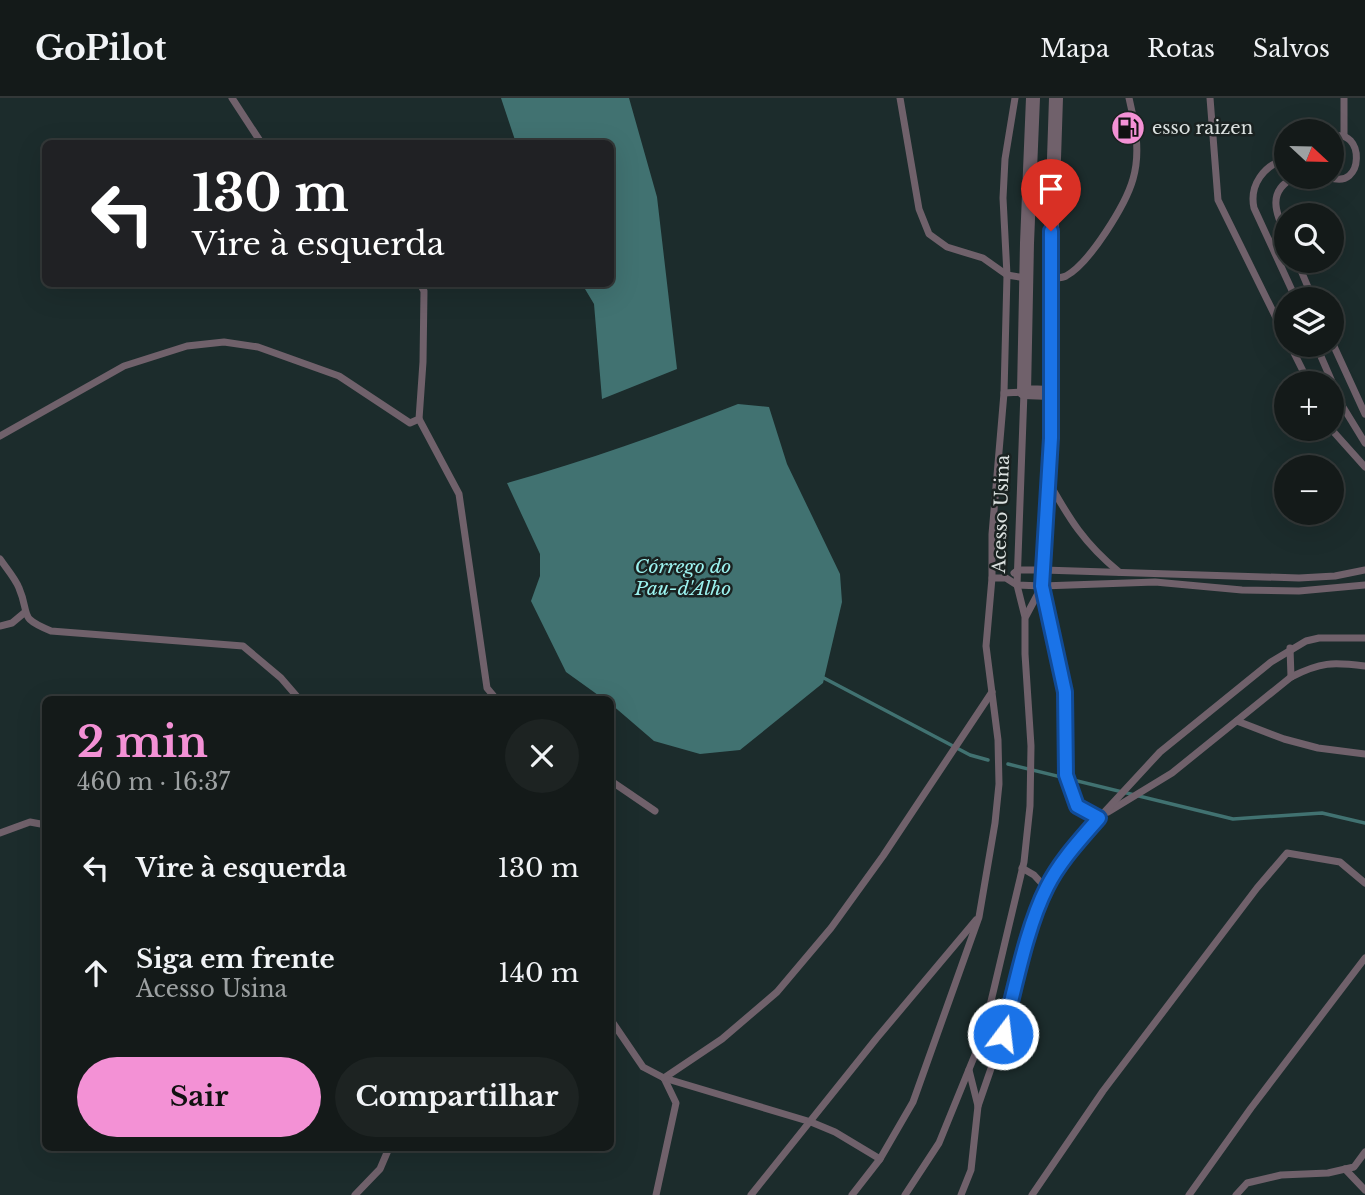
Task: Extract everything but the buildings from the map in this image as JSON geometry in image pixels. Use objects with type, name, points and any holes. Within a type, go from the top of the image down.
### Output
[{"type":"street","name":"Acesso Usina","points":[[1024,393],[1033,98]]},
{"type":"street","points":[[1024,393],[1050,393],[1050,279],[1056,98]]},
{"type":"street","points":[[1026,278],[1050,279]]},
{"type":"lane","points":[[232,98],[259,140]]},
{"type":"lane","points":[[900,98],[919,209],[929,234],[947,247],[984,258],[1006,275],[1026,278]]},
{"type":"lane","points":[[852,1195],[880,1159],[913,1102],[979,917],[995,823],[999,784],[998,740],[986,646],[1004,393],[1005,159],[1015,98]]},
{"type":"lane","points":[[1050,279],[1066,276],[1085,258],[1119,212],[1133,179],[1136,160],[1136,129],[1129,98]]},
{"type":"lane","points":[[1210,98],[1218,200],[1274,314]]},
{"type":"lane","points":[[1344,98],[1344,119]]},
{"type":"lane","points":[[1344,136],[1356,142],[1365,141]]},
{"type":"lane","points":[[1344,178],[1355,173],[1363,161],[1356,142]]},
{"type":"lane","points":[[1274,164],[1258,179],[1252,199],[1290,287]]},
{"type":"lane","points":[[422,287],[424,291],[423,362],[419,419],[459,494],[487,688],[494,696]]},
{"type":"lane","points":[[0,436],[124,366],[187,346],[224,342],[258,348],[339,376],[410,423],[419,419]]},
{"type":"lane","points":[[1321,357],[1343,407],[1365,443]]},
{"type":"lane","points":[[1339,357],[1365,414]]},
{"type":"lane","points":[[1004,393],[1024,393]]},
{"type":"lane","name":"Acesso Usina","points":[[905,1195],[939,1143],[983,1035],[1022,868],[1031,806],[1025,617],[1017,585],[1024,393]]},
{"type":"lane","points":[[1050,393],[1051,438],[1042,586],[1065,692],[1066,775],[1077,806],[1099,818]]},
{"type":"lane","points":[[1342,441],[1365,467]]},
{"type":"lane","points":[[1047,480],[1083,539],[1120,572],[1120,583]]},
{"type":"lane","points":[[0,559],[19,589],[24,613],[35,624],[51,631],[243,646],[281,678],[297,696]]},
{"type":"lane","points":[[1006,578],[1018,570],[1299,578],[1335,576],[1365,570]]},
{"type":"lane","points":[[992,578],[1006,578],[1017,585],[1155,582],[1242,590],[1300,591],[1365,585]]},
{"type":"lane","points":[[1025,617],[1042,586]]},
{"type":"lane","points":[[0,626],[12,623],[24,613]]},
{"type":"lane","points":[[961,1195],[971,1170],[978,1106],[1003,1034],[1034,922],[1046,888],[1062,862],[1160,752],[1290,648],[1319,638],[1365,638]]},
{"type":"lane","points":[[1290,648],[1292,677]]},
{"type":"lane","points":[[1099,818],[1172,773],[1292,677],[1313,666],[1326,663],[1365,666]]},
{"type":"lane","points":[[664,1078],[722,1039],[777,992],[846,907],[883,856],[992,692]]},
{"type":"lane","points":[[1237,721],[1318,748],[1365,754]]},
{"type":"lane","points":[[614,783],[655,811]]},
{"type":"lane","points":[[0,832],[30,822],[42,824]]},
{"type":"lane","points":[[1032,1195],[1103,1091],[1257,888],[1287,853],[1340,862],[1365,883]]},
{"type":"lane","points":[[1022,868],[1034,875],[1046,888]]},
{"type":"lane","points":[[751,1195],[876,1039],[979,917]]},
{"type":"lane","points":[[1189,1195],[1365,958]]},
{"type":"lane","points":[[614,1024],[643,1067],[664,1078],[811,1122],[835,1132],[880,1159]]},
{"type":"lane","points":[[968,1070],[978,1106]]},
{"type":"lane","points":[[656,1195],[676,1102],[664,1078]]},
{"type":"lane","points":[[355,1195],[380,1169],[388,1151]]},
{"type":"lane","points":[[1236,1195],[1247,1184],[1281,1175],[1328,1173],[1353,1167],[1365,1152]]},
{"type":"lane","points":[[1345,1169],[1365,1191]]},
{"type":"shaded area","points":[[0,98],[1365,98],[1365,1195],[0,1195]]},
{"type":"water","points":[[501,98],[629,98],[657,197],[677,369],[602,399],[594,304],[584,287],[614,287],[614,140],[515,140]]},
{"type":"water","name":"Córrego do Pau-d'Alho","points":[[738,404],[769,407],[787,464],[840,574],[842,602],[823,683],[740,750],[700,754],[654,741],[614,707],[614,696],[599,696],[566,672],[531,601],[540,576],[540,554],[507,483],[566,466]]},
{"type":"waterway","points":[[822,677],[970,755],[988,760]]},
{"type":"waterway","points":[[1008,764],[1233,819],[1322,813],[1365,823]]},
{"type":"place","name":"esso raizen","points":[[1128,128]]},
{"type":"route","points":[[1003,1034],[1046,888],[1062,862],[1099,818],[1077,806],[1066,775],[1065,692],[1042,586],[1051,438],[1051,231]]}]
